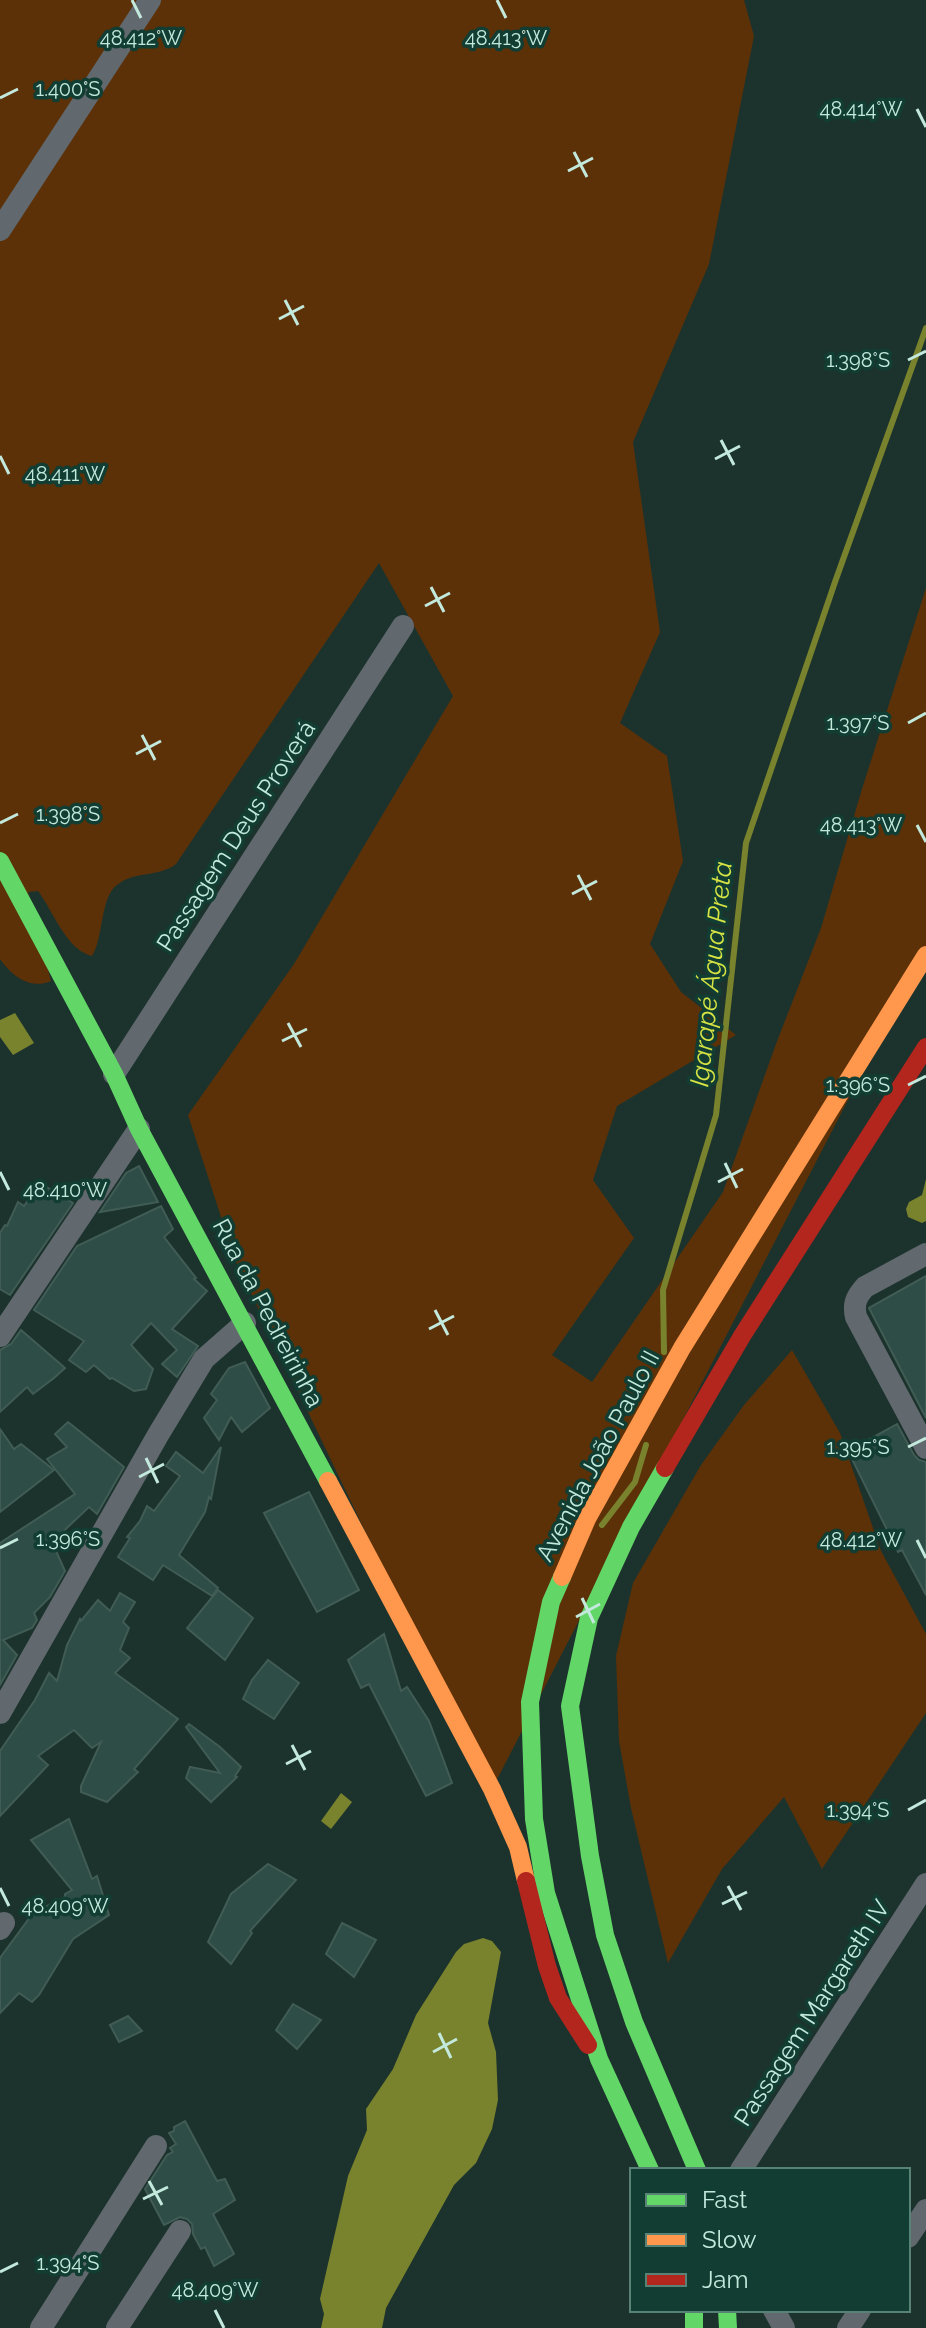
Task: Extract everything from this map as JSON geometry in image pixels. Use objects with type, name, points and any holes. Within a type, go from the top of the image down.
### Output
[{"type":"main road","name":"Rua da Pedreirinha","points":[[0,861],[114,1074],[139,1129],[492,1789],[518,1847],[547,1966],[558,1998],[580,2036],[599,2059]]},
{"type":"main road","name":"Avenida João Paulo II","points":[[649,2168],[599,2059],[546,1893],[534,1819],[530,1702],[551,1602],[587,1519],[682,1348],[926,955]]},
{"type":"main road","points":[[696,2168],[634,2022],[605,1935],[590,1856],[570,1706],[578,1663],[589,1618],[631,1527],[742,1336],[926,1047]]},
{"type":"street","points":[[0,230],[150,0]]},
{"type":"street","name":"Passagem Deus Proverá","points":[[114,1074],[403,626]]},
{"type":"street","points":[[0,1336],[139,1129]]},
{"type":"street","points":[[926,1254],[865,1287],[855,1302],[856,1317],[926,1448]]},
{"type":"street","points":[[0,1713],[204,1359],[245,1323]]},
{"type":"street","name":"Passagem Margareth IV","points":[[742,2168],[926,1884]]},
{"type":"street","points":[[41,2328],[156,2146]]},
{"type":"street","points":[[910,2234],[926,2210]]},
{"type":"street","points":[[117,2328],[180,2231]]},
{"type":"shaded area","points":[[0,0],[744,0],[754,36],[709,264],[633,442],[660,632],[620,723],[667,756],[683,861],[650,944],[681,992],[736,1035],[617,1106],[593,1180],[634,1238],[552,1355],[592,1382],[723,1192],[821,928],[926,588],[926,949],[492,1789],[484,1779],[235,1260],[188,1115],[294,964],[453,696],[379,563],[176,864],[162,871],[124,880],[112,891],[92,956],[68,938],[38,891],[28,892],[51,981],[36,984],[22,980],[0,959]]},
{"type":"shaded area","points":[[15,1013],[34,1043],[13,1055],[0,1037],[0,1020]]},
{"type":"shaded area","points":[[926,1179],[926,1221],[922,1223],[908,1217],[906,1209],[909,1202],[922,1195]]},
{"type":"shaded area","points":[[792,1350],[840,1433],[881,1551],[926,1634],[926,1713],[822,1869],[784,1797],[722,1869],[668,1963],[631,1808],[619,1741],[616,1656],[633,1583],[701,1465],[744,1405]]},
{"type":"shaded area","points":[[341,1793],[352,1802],[331,1829],[321,1821]]},
{"type":"shaded area","points":[[483,1938],[492,1941],[501,1952],[488,2023],[496,2052],[498,2100],[492,2129],[476,2163],[454,2185],[386,2308],[382,2328],[321,2328],[324,2314],[320,2299],[348,2176],[367,2130],[366,2109],[393,2069],[416,2015],[456,1952],[464,1944]]},
{"type":"building","points":[[139,1166],[158,1202],[100,1212],[126,1173]]},
{"type":"building","points":[[40,1183],[73,1203],[10,1295],[0,1289],[0,1233],[7,1226],[18,1202],[24,1206]]},
{"type":"building","points":[[161,1206],[173,1229],[164,1237],[194,1279],[207,1291],[172,1329],[198,1346],[177,1377],[162,1364],[177,1350],[151,1323],[131,1345],[153,1369],[146,1389],[134,1391],[110,1379],[94,1365],[86,1372],[69,1360],[84,1341],[34,1310],[77,1246]]},
{"type":"building","points":[[926,1276],[926,1418],[869,1308]]},
{"type":"building","points":[[21,1330],[65,1368],[33,1394],[27,1387],[0,1412],[0,1350],[11,1344]]},
{"type":"building","points":[[245,1362],[270,1408],[242,1432],[231,1417],[219,1440],[204,1418],[217,1400],[211,1394],[229,1368]]},
{"type":"building","points":[[68,1422],[124,1467],[97,1514],[89,1507],[52,1542],[65,1571],[50,1597],[34,1613],[37,1620],[32,1628],[3,1640],[17,1655],[0,1685],[0,1543],[75,1494],[47,1459],[67,1447],[55,1434]]},
{"type":"building","points":[[897,1424],[914,1455],[926,1462],[926,1595],[902,1550],[898,1552],[848,1451]]},
{"type":"building","points":[[0,1429],[14,1449],[21,1444],[54,1470],[0,1512]]},
{"type":"building","points":[[221,1447],[211,1499],[209,1497],[205,1512],[179,1555],[218,1588],[212,1596],[163,1565],[153,1580],[118,1557],[147,1506],[154,1511],[180,1476],[166,1466],[176,1452],[203,1473]]},
{"type":"building","points":[[309,1492],[359,1590],[317,1612],[264,1513]]},
{"type":"building","points":[[218,1590],[253,1618],[225,1660],[187,1628]]},
{"type":"building","points":[[120,1593],[135,1602],[123,1622],[129,1628],[120,1650],[130,1658],[115,1673],[178,1719],[134,1769],[138,1772],[107,1802],[81,1792],[101,1742],[92,1748],[74,1730],[38,1756],[48,1765],[0,1816],[0,1751],[35,1700],[49,1673],[57,1681],[67,1645],[80,1619],[98,1600],[110,1611]]},
{"type":"building","points":[[384,1634],[401,1691],[407,1687],[429,1721],[452,1783],[426,1796],[369,1684],[361,1688],[348,1660]]},
{"type":"building","points":[[268,1660],[299,1683],[274,1719],[243,1699],[252,1680]]},
{"type":"building","points":[[189,1724],[241,1767],[237,1777],[211,1802],[186,1778],[190,1767],[220,1773],[186,1727]]},
{"type":"building","points":[[69,1819],[92,1879],[97,1876],[109,1915],[73,1939],[32,2002],[19,1993],[0,2013],[0,1958],[33,1913],[65,1897],[72,1890],[31,1840]]},
{"type":"building","points":[[268,1864],[296,1880],[250,1931],[252,1933],[231,1964],[208,1942],[231,1894]]},
{"type":"building","points":[[342,1923],[376,1940],[354,1977],[326,1954]]},
{"type":"building","points":[[293,2004],[321,2020],[297,2049],[276,2030]]},
{"type":"building","points":[[128,2016],[142,2031],[119,2042],[110,2025]]},
{"type":"building","points":[[185,2121],[217,2181],[225,2179],[235,2200],[213,2214],[234,2254],[214,2266],[205,2247],[201,2249],[193,2234],[192,2224],[180,2217],[164,2225],[145,2189],[167,2155],[173,2152],[170,2148],[176,2144],[169,2133]]},
{"type":"waterway","name":"Igarapé Água Preta","points":[[664,1352],[663,1290],[716,1115],[746,843],[926,328]]},
{"type":"waterway","name":"Igarapé Água Preta","points":[[602,1525],[635,1482],[646,1445]]},
{"type":"traffic: fast","points":[[0,861],[114,1074],[139,1129],[328,1481]]},
{"type":"traffic: fast","points":[[665,1468],[631,1527],[589,1618],[570,1706],[590,1856],[605,1935],[634,2022],[696,2168]]},
{"type":"traffic: fast","points":[[562,1577],[551,1602],[530,1702],[534,1819],[546,1893],[599,2059],[649,2168]]},
{"type":"traffic: fast","points":[[694,2312],[694,2328]]},
{"type":"traffic: fast","points":[[727,2312],[728,2328]]},
{"type":"traffic: slow","points":[[562,1577],[587,1519],[682,1348],[926,955]]},
{"type":"traffic: slow","points":[[328,1481],[492,1789],[518,1847],[526,1881]]},
{"type":"traffic: jam","points":[[665,1468],[742,1336],[926,1047]]},
{"type":"traffic: jam","points":[[526,1881],[558,1998],[588,2045]]}]
